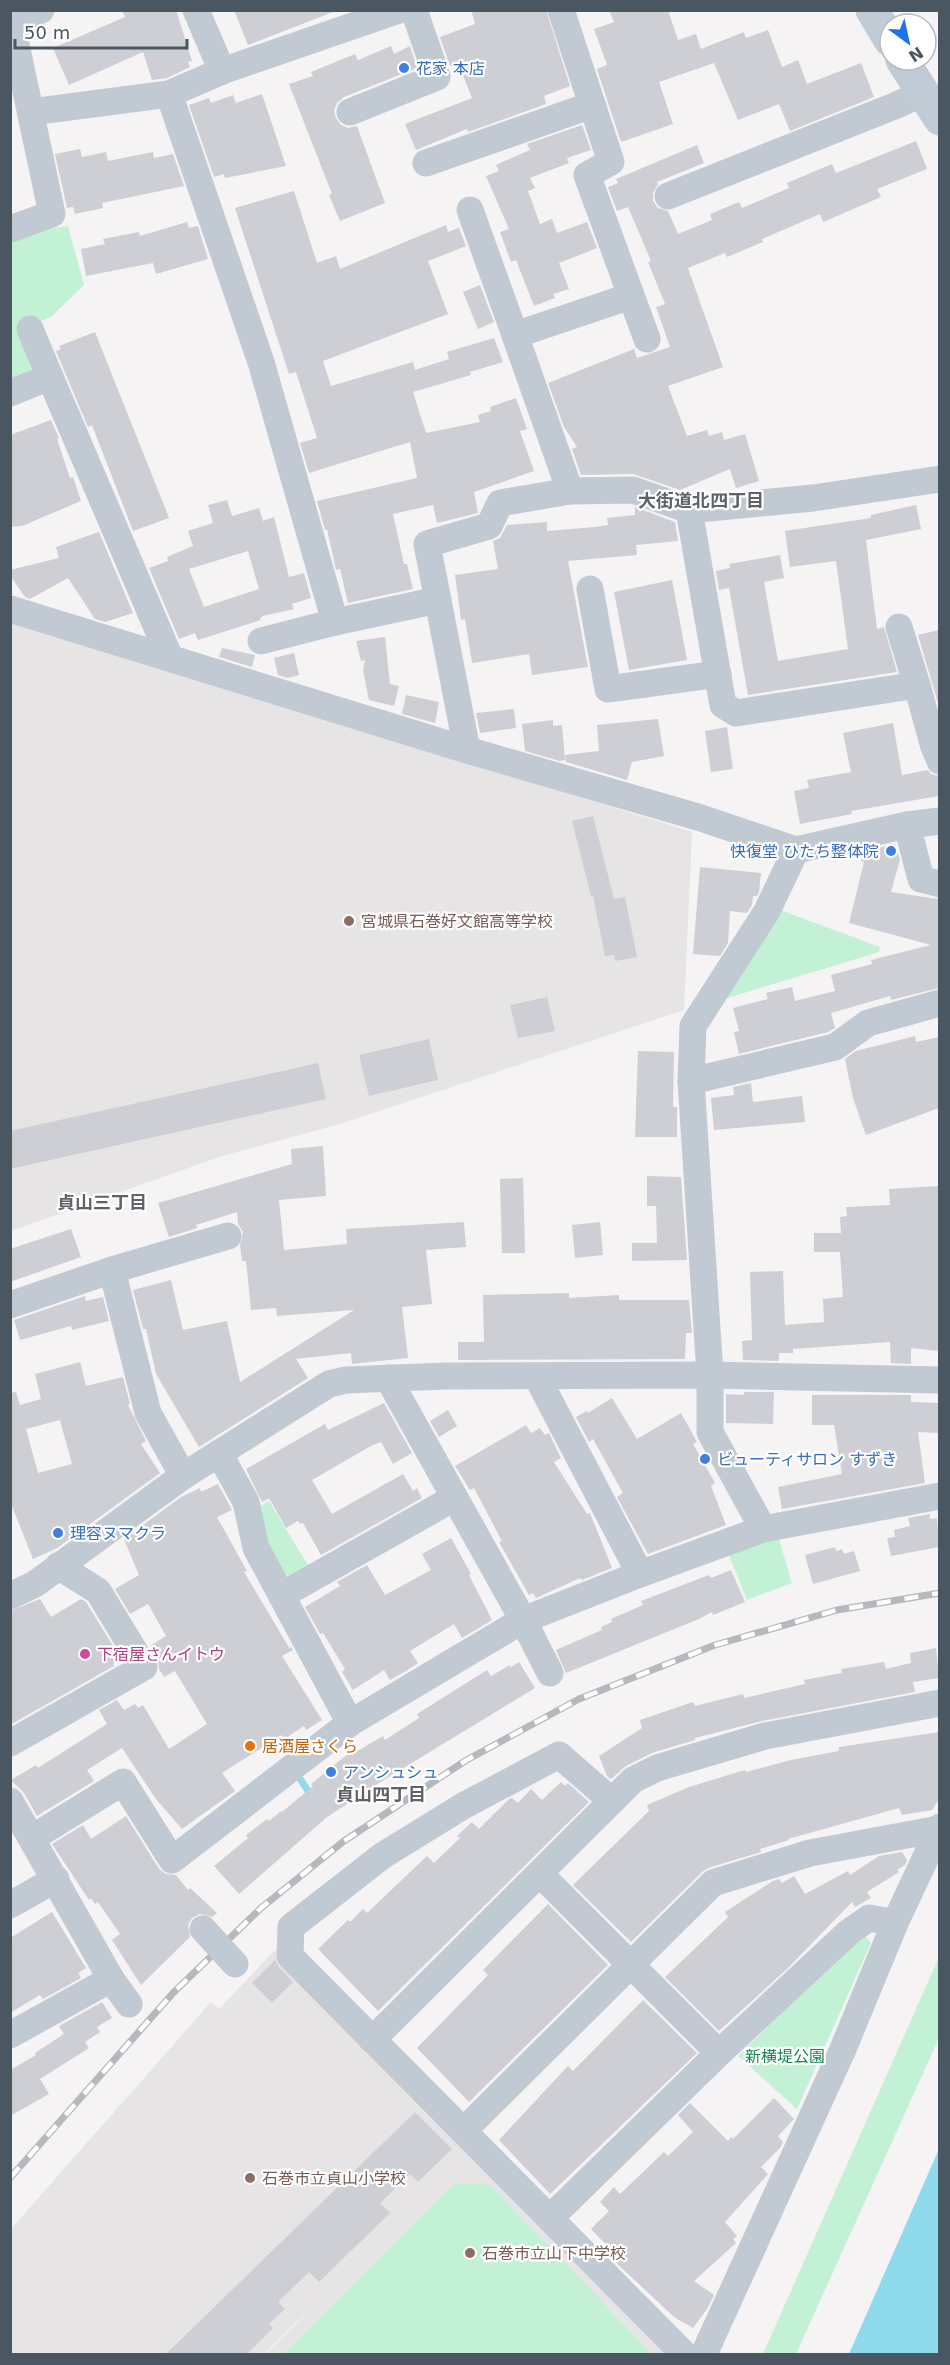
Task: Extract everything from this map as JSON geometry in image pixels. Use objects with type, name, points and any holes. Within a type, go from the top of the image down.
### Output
[{"type":"street","points":[[10,229],[52,214],[11,21],[41,10]]},
{"type":"street","points":[[196,10],[222,71]]},
{"type":"street","points":[[31,112],[169,94],[346,19],[399,10]]},
{"type":"street","points":[[350,112],[436,77],[414,10]]},
{"type":"street","points":[[561,10],[611,162],[587,175],[647,339]]},
{"type":"street","points":[[668,196],[931,106],[910,72]]},
{"type":"street","points":[[169,94],[261,362],[335,622]]},
{"type":"street","points":[[426,163],[592,105]]},
{"type":"street","points":[[470,210],[570,491]]},
{"type":"street","points":[[515,335],[631,296]]},
{"type":"street","points":[[30,329],[170,658]]},
{"type":"street","points":[[10,393],[50,377]]},
{"type":"street","points":[[467,750],[427,544],[489,526],[500,503],[570,491],[633,490],[689,510],[813,498],[939,479]]},
{"type":"street","points":[[689,510],[723,705],[736,713],[917,685]]},
{"type":"street","points":[[590,589],[608,689],[718,674]]},
{"type":"street","points":[[261,641],[335,622],[438,600]]},
{"type":"street","points":[[10,609],[467,750],[701,818],[796,850],[907,825],[939,821]]},
{"type":"street","points":[[899,627],[939,761]]},
{"type":"street","points":[[907,825],[921,879],[939,884]]},
{"type":"street","points":[[763,1529],[710,1432],[710,1375],[691,1081],[693,1026],[767,911],[796,850]]},
{"type":"street","points":[[691,1081],[835,1047],[868,1023],[938,1009]]},
{"type":"street","points":[[10,1305],[112,1270],[228,1236]]},
{"type":"street","points":[[112,1270],[148,1413],[183,1476]]},
{"type":"street","points":[[10,1596],[35,1584],[183,1476],[329,1384],[346,1380],[710,1375],[939,1380]]},
{"type":"street","points":[[537,1377],[640,1574]]},
{"type":"street","points":[[388,1378],[523,1620],[550,1673]]},
{"type":"street","points":[[219,1454],[246,1502],[256,1548],[350,1723]]},
{"type":"street","points":[[32,1838],[123,1782],[172,1860],[350,1723],[523,1620],[763,1529],[939,1496]]},
{"type":"street","points":[[282,1595],[454,1498]]},
{"type":"street","points":[[10,1743],[144,1667],[98,1591],[58,1566]]},
{"type":"street","points":[[372,2040],[633,1780],[657,1768],[765,1736],[939,1703]]},
{"type":"street","points":[[612,1802],[559,1755],[463,1806],[382,1856],[291,1926],[290,1956],[684,2355]]},
{"type":"street","points":[[10,1801],[111,1979],[129,2004]]},
{"type":"street","points":[[463,2131],[713,1883],[810,1853],[939,1828]]},
{"type":"street","points":[[704,2355],[843,2049],[895,1923],[939,1828]]},
{"type":"street","points":[[540,1874],[719,2053]]},
{"type":"street","points":[[10,1905],[56,1879]]},
{"type":"street","points":[[550,2218],[719,2053],[849,1932],[869,1918],[895,1923]]},
{"type":"street","points":[[203,1929],[235,1964]]},
{"type":"street","points":[[10,2035],[111,1979]]},
{"type":"shaded area","name":"宮城県石巻好文館高等学校","points":[[11,622],[404,741],[692,832],[684,1010],[337,1125],[222,1156],[11,1231]]},
{"type":"shaded area","name":"石巻市立貞山小学校","points":[[275,1950],[471,2152],[673,2354],[266,2354],[335,2285],[264,2354],[11,2354],[11,2229],[211,2002],[219,2009]]},
{"type":"green space","points":[[68,226],[84,285],[52,316],[23,330],[35,361],[29,374],[11,382],[11,235]]},
{"type":"green space","points":[[775,908],[880,947],[879,952],[711,1003]]},
{"type":"green space","points":[[269,1501],[309,1567],[295,1576],[283,1575],[264,1544],[257,1508]]},
{"type":"green space","points":[[778,1536],[792,1583],[747,1600],[728,1553]]},
{"type":"green space","name":"新横堤公園","points":[[865,1936],[871,1943],[797,2109],[738,2056],[855,1939]]},
{"type":"green space","points":[[939,1957],[939,2038],[796,2354],[763,2354]]},
{"type":"green space","name":"石巻市立山下中学校","points":[[488,2183],[650,2352],[649,2354],[283,2354],[454,2184]]},
{"type":"water","points":[[939,2149],[939,2354],[849,2354]]},
{"type":"building","points":[[122,10],[176,10],[192,61],[188,62],[190,67],[167,78],[152,80],[143,52],[69,85],[53,48],[125,17]]},
{"type":"building","points":[[234,10],[333,10],[333,12],[248,45]]},
{"type":"building","points":[[471,10],[546,10],[570,86],[544,96],[546,104],[468,132],[467,129],[416,150],[405,124],[472,98],[458,63],[450,66],[440,37],[475,24]]},
{"type":"building","points":[[609,10],[668,10],[678,40],[696,34],[701,49],[744,32],[746,38],[768,30],[782,67],[798,60],[807,84],[861,63],[874,97],[790,131],[779,104],[738,120],[714,63],[659,82],[673,124],[621,142],[597,69],[607,65],[594,29],[614,22]]},
{"type":"building","points":[[391,46],[394,54],[410,46],[417,68],[344,97],[337,103],[334,110],[341,125],[348,128],[357,126],[385,203],[340,221],[329,195],[332,194],[289,84],[313,76],[311,72],[355,54],[358,60]]},
{"type":"building","points":[[262,94],[286,166],[225,178],[224,174],[214,177],[189,105],[209,98],[211,103],[233,95],[236,103]]},
{"type":"building","points":[[582,125],[591,150],[567,158],[569,163],[530,178],[535,188],[528,191],[540,224],[552,219],[557,233],[587,222],[597,248],[559,263],[569,289],[553,294],[555,298],[534,306],[516,260],[511,262],[500,232],[509,229],[486,176],[499,171],[496,165],[530,150],[527,144]]},
{"type":"building","points":[[916,141],[927,169],[877,189],[881,197],[823,222],[820,214],[727,257],[725,253],[688,268],[723,367],[668,386],[687,436],[707,430],[709,436],[722,432],[724,440],[745,434],[759,481],[736,488],[730,469],[680,490],[633,474],[581,475],[572,449],[577,447],[564,427],[548,383],[634,349],[637,358],[670,347],[656,307],[665,304],[648,262],[651,261],[628,207],[617,211],[608,187],[618,183],[616,179],[697,145],[704,163],[657,182],[653,193],[653,201],[658,208],[668,211],[678,234],[712,220],[710,214],[739,202],[742,208],[789,188],[787,183],[832,164],[836,173]]},
{"type":"building","points":[[80,149],[82,157],[106,152],[108,161],[153,152],[154,158],[173,154],[184,186],[102,203],[103,208],[75,214],[73,207],[67,208],[55,154]]},
{"type":"building","points":[[294,191],[317,263],[336,256],[340,269],[446,225],[448,232],[459,228],[466,246],[428,261],[448,314],[323,361],[331,386],[413,362],[415,370],[449,359],[447,352],[494,338],[503,362],[470,372],[471,375],[413,392],[426,433],[480,422],[478,415],[491,411],[490,407],[516,398],[527,429],[520,431],[534,471],[474,492],[478,513],[437,523],[433,505],[393,514],[404,564],[407,564],[413,589],[348,603],[340,569],[336,570],[327,529],[325,530],[317,501],[417,478],[410,442],[309,473],[300,443],[317,438],[296,372],[289,374],[235,208]]},
{"type":"building","points":[[187,222],[189,228],[198,226],[208,259],[156,274],[153,263],[86,276],[81,249],[105,244],[103,239],[139,232],[140,236]]},
{"type":"building","points":[[480,285],[494,322],[478,329],[463,292]]},
{"type":"building","points":[[95,332],[169,518],[133,531],[92,425],[88,427],[56,351],[61,349],[59,346]]},
{"type":"building","points":[[51,420],[59,438],[57,439],[70,478],[73,477],[81,501],[22,526],[10,527],[10,435]]},
{"type":"building","points":[[227,500],[232,516],[259,508],[263,521],[274,517],[289,577],[304,573],[311,598],[292,604],[294,609],[263,616],[261,620],[198,640],[195,633],[179,639],[149,568],[168,561],[167,557],[193,546],[188,531],[213,523],[208,505]],"holes":[[[248,551],[259,589],[204,607],[189,569]]]},
{"type":"building","points":[[916,505],[921,529],[866,540],[877,629],[884,627],[897,672],[748,695],[729,588],[719,590],[716,571],[730,568],[729,564],[780,555],[784,578],[764,582],[778,661],[848,649],[836,561],[790,567],[785,531],[871,518],[871,515]]},
{"type":"building","points":[[635,507],[675,522],[678,541],[636,545],[637,555],[568,561],[588,667],[532,675],[529,654],[472,663],[465,619],[461,620],[455,575],[498,569],[493,541],[500,538],[507,525],[547,522],[547,531],[595,527],[608,525],[607,518],[635,515]]},
{"type":"building","points":[[99,532],[133,613],[105,622],[95,619],[68,578],[30,599],[25,597],[10,575],[10,570],[59,558],[56,547]]},
{"type":"building","points":[[672,580],[687,660],[629,670],[614,592]]},
{"type":"building","points":[[939,630],[939,703],[938,703],[918,635]]},
{"type":"building","points":[[385,637],[390,684],[399,686],[394,706],[369,700],[363,670],[365,660],[361,661],[356,641]]},
{"type":"building","points":[[222,648],[255,655],[252,667],[219,657]]},
{"type":"building","points":[[294,653],[299,675],[288,678],[278,675],[274,658]]},
{"type":"building","points":[[406,695],[439,702],[435,723],[402,714]]},
{"type":"building","points":[[514,709],[516,728],[480,733],[476,713]]},
{"type":"building","points":[[658,719],[664,756],[632,762],[627,780],[566,762],[565,755],[599,751],[597,725]]},
{"type":"building","points":[[553,720],[553,726],[562,725],[565,760],[560,761],[525,751],[522,724]]},
{"type":"building","points":[[893,723],[902,775],[928,770],[931,774],[939,776],[939,796],[851,811],[852,814],[800,824],[794,791],[809,788],[807,780],[851,772],[843,733]]},
{"type":"building","points":[[727,727],[733,769],[711,772],[705,731]]},
{"type":"building","points":[[593,816],[614,899],[625,897],[637,957],[615,961],[614,955],[605,956],[593,896],[591,896],[572,821]]},
{"type":"building","points":[[895,844],[900,860],[891,892],[938,899],[939,988],[891,1000],[890,996],[831,1013],[835,1028],[828,1032],[739,1054],[734,1032],[739,1031],[733,1008],[768,999],[766,993],[792,987],[795,1001],[835,991],[831,975],[872,964],[871,960],[931,945],[849,923],[864,862],[861,861],[864,851]]},
{"type":"building","points":[[700,867],[761,873],[759,892],[757,896],[753,896],[752,905],[747,913],[730,911],[728,943],[720,956],[693,954]]},
{"type":"building","points":[[547,997],[555,1031],[518,1038],[510,1005]]},
{"type":"building","points":[[915,1036],[916,1042],[939,1037],[939,1108],[866,1135],[853,1098],[845,1059],[856,1051]]},
{"type":"building","points":[[429,1039],[438,1080],[369,1096],[359,1055]]},
{"type":"building","points":[[638,1051],[674,1052],[673,1107],[677,1107],[677,1137],[635,1137]]},
{"type":"building","points":[[318,1063],[326,1099],[10,1169],[10,1131]]},
{"type":"building","points":[[751,1083],[753,1102],[802,1096],[805,1122],[714,1130],[711,1098],[734,1095],[733,1087]]},
{"type":"building","points":[[323,1146],[326,1196],[279,1200],[284,1250],[347,1244],[346,1229],[464,1222],[466,1247],[426,1250],[432,1304],[402,1307],[408,1358],[352,1364],[351,1353],[296,1359],[308,1378],[199,1447],[156,1374],[146,1329],[143,1329],[133,1290],[171,1280],[183,1330],[227,1321],[240,1382],[354,1310],[277,1316],[276,1308],[251,1310],[246,1261],[242,1261],[240,1245],[243,1232],[238,1224],[237,1212],[196,1225],[197,1228],[169,1237],[158,1203],[292,1164],[291,1149]]},
{"type":"building","points":[[647,1176],[681,1177],[687,1260],[632,1261],[632,1243],[657,1243],[656,1206],[647,1206]]},
{"type":"building","points":[[523,1178],[525,1253],[502,1253],[500,1179]]},
{"type":"building","points":[[939,1186],[939,1351],[911,1348],[911,1364],[891,1363],[890,1342],[793,1349],[793,1353],[779,1353],[779,1361],[743,1360],[742,1341],[752,1340],[750,1272],[783,1271],[785,1325],[824,1322],[823,1299],[843,1297],[840,1252],[814,1252],[814,1233],[841,1233],[840,1217],[847,1216],[846,1207],[890,1205],[889,1189]]},
{"type":"building","points":[[600,1222],[603,1255],[575,1258],[572,1225]]},
{"type":"building","points":[[71,1229],[81,1257],[10,1282],[10,1249]]},
{"type":"building","points":[[569,1293],[569,1298],[619,1295],[619,1300],[689,1300],[692,1333],[686,1333],[685,1359],[458,1360],[458,1342],[484,1342],[483,1295]]},
{"type":"building","points":[[85,1296],[86,1301],[103,1297],[109,1321],[72,1330],[71,1326],[20,1340],[14,1320]]},
{"type":"building","points":[[80,1362],[86,1386],[123,1377],[130,1404],[128,1405],[146,1441],[141,1444],[160,1473],[57,1548],[33,1559],[10,1501],[10,1393],[16,1392],[20,1405],[41,1399],[35,1374]],"holes":[[[60,1420],[72,1464],[38,1473],[26,1429]]]},
{"type":"building","points":[[744,1392],[774,1392],[773,1424],[726,1423],[726,1394],[744,1395]]},
{"type":"building","points":[[812,1395],[911,1395],[911,1402],[939,1403],[939,1433],[918,1432],[925,1483],[782,1509],[778,1487],[842,1474],[834,1425],[812,1425]]},
{"type":"building","points":[[612,1398],[637,1439],[681,1413],[697,1442],[693,1444],[715,1483],[711,1486],[726,1525],[648,1554],[617,1497],[623,1493],[593,1439],[589,1442],[576,1417],[587,1411],[588,1413]]},
{"type":"building","points":[[384,1403],[412,1453],[393,1464],[381,1442],[312,1480],[332,1514],[403,1474],[413,1491],[417,1488],[422,1498],[321,1555],[303,1523],[300,1524],[298,1521],[286,1528],[269,1498],[262,1502],[246,1469],[325,1424],[328,1430]]},
{"type":"building","points":[[448,1410],[457,1426],[439,1437],[430,1421]]},
{"type":"building","points":[[526,1425],[531,1433],[540,1428],[545,1435],[549,1433],[561,1458],[554,1462],[587,1514],[590,1513],[612,1568],[582,1580],[580,1578],[536,1598],[533,1593],[529,1595],[499,1542],[502,1541],[474,1488],[470,1490],[455,1466]]},
{"type":"building","points":[[218,1484],[232,1510],[217,1517],[247,1571],[244,1572],[290,1649],[291,1646],[293,1650],[282,1656],[322,1720],[306,1730],[304,1726],[284,1739],[282,1735],[222,1773],[235,1791],[182,1829],[156,1799],[122,1748],[87,1770],[94,1781],[37,1816],[24,1793],[11,1780],[36,1765],[38,1768],[107,1724],[99,1710],[117,1700],[124,1710],[135,1704],[138,1708],[143,1705],[169,1749],[207,1724],[175,1671],[164,1677],[159,1669],[158,1659],[150,1646],[166,1636],[148,1604],[130,1614],[115,1589],[139,1575],[124,1539],[181,1497],[200,1488],[201,1492]]},
{"type":"building","points":[[930,1514],[930,1519],[937,1518],[939,1547],[891,1556],[887,1538],[895,1537],[894,1530],[910,1526],[908,1518]]},
{"type":"building","points":[[451,1538],[492,1620],[462,1638],[454,1624],[410,1651],[418,1663],[406,1671],[390,1680],[384,1670],[353,1690],[342,1672],[345,1669],[323,1633],[320,1634],[305,1607],[340,1586],[337,1582],[367,1565],[385,1595],[431,1570],[422,1554]]},
{"type":"building","points":[[835,1547],[836,1551],[842,1549],[844,1554],[854,1551],[860,1571],[813,1584],[805,1555]]},
{"type":"building","points":[[731,1570],[745,1602],[713,1615],[712,1612],[566,1673],[556,1650],[602,1630],[601,1627],[612,1622],[611,1619],[643,1605],[641,1601],[709,1575],[711,1578]]},
{"type":"building","points":[[40,1599],[51,1617],[81,1599],[86,1602],[121,1659],[113,1664],[114,1666],[10,1725],[10,1611]]},
{"type":"building","points":[[936,1648],[939,1678],[913,1682],[915,1692],[762,1721],[695,1738],[695,1740],[652,1753],[626,1766],[611,1779],[607,1776],[599,1756],[642,1728],[640,1720],[693,1702],[695,1706],[743,1694],[744,1698],[805,1684],[804,1680],[842,1673],[841,1669],[884,1662],[886,1669],[911,1663],[910,1653]]},
{"type":"building","points":[[519,1662],[535,1688],[327,1817],[239,1894],[214,1866],[248,1838],[246,1835],[267,1819],[269,1821],[282,1812],[313,1786],[311,1784],[354,1749],[356,1752],[383,1736],[385,1740],[419,1718],[417,1714],[487,1670],[491,1676]]},
{"type":"building","points":[[939,1732],[939,1799],[932,1810],[902,1815],[899,1808],[788,1839],[760,1849],[761,1852],[708,1868],[631,1942],[573,1885],[649,1811],[647,1805],[689,1787],[745,1770],[746,1772],[839,1751],[839,1747]]},
{"type":"building","points":[[561,1782],[565,1786],[568,1783],[589,1802],[378,2011],[318,1949],[348,1920],[350,1922],[363,1909],[367,1913],[427,1856],[434,1863],[460,1838],[457,1836],[472,1822],[479,1829],[509,1799],[512,1798],[518,1803],[531,1789],[542,1800]]},
{"type":"building","points":[[126,1816],[159,1869],[166,1874],[176,1875],[188,1890],[190,1888],[217,1913],[212,1917],[200,1914],[192,1918],[188,1925],[190,1937],[141,1985],[112,1940],[120,1934],[98,1902],[95,1904],[91,1898],[89,1900],[52,1844],[83,1825],[91,1839]]},
{"type":"building","points":[[902,1852],[907,1860],[905,1865],[897,1870],[899,1872],[867,1892],[871,1898],[855,1907],[852,1902],[788,1968],[719,2031],[665,1977],[728,1917],[725,1912],[773,1881],[779,1879],[782,1883],[794,1876],[805,1894],[848,1871],[850,1875],[879,1856]]},
{"type":"building","points":[[548,1904],[608,1965],[469,2102],[417,2048],[488,1975],[483,1970]]},
{"type":"building","points":[[52,1912],[86,1968],[78,1973],[81,1978],[43,1999],[40,1995],[10,2013],[10,1938]]},
{"type":"building","points":[[275,1960],[293,1982],[272,2003],[252,1983]]},
{"type":"building","points":[[643,2000],[697,2053],[550,2194],[499,2140],[568,2066],[573,2071]]},
{"type":"building","points":[[102,2002],[112,2018],[97,2027],[100,2032],[85,2042],[89,2048],[40,2079],[49,2094],[10,2116],[10,2070],[36,2055],[35,2053],[64,2034],[59,2026]]},
{"type":"building","points":[[774,2098],[794,2119],[778,2136],[783,2142],[780,2148],[761,2167],[768,2174],[725,2222],[737,2236],[733,2239],[736,2243],[694,2281],[714,2295],[693,2328],[674,2317],[610,2257],[614,2253],[591,2229],[609,2211],[600,2202],[614,2187],[620,2194],[664,2152],[668,2156],[693,2132],[678,2115],[690,2103],[728,2141],[731,2137],[733,2139]]},
{"type":"building","points":[[415,2112],[452,2149],[418,2182],[410,2174],[380,2203],[390,2213],[319,2282],[309,2272],[278,2302],[285,2309],[269,2324],[273,2328],[246,2355],[165,2355]]},
{"type":"waterway","points":[[295,1771],[312,1797]]},
{"type":"railway","points":[[10,2178],[173,1993],[261,1908],[344,1841],[465,1761],[579,1699],[715,1645],[837,1610],[940,1593]]},
{"type":"place","name":"花家 本店","points":[[404,68]]},
{"type":"place","name":"快復堂 ひたち整体院","points":[[891,851]]},
{"type":"place","name":"宮城県石巻好文館高等学校","points":[[349,921]]},
{"type":"place","name":"ビューティサロン すずき","points":[[705,1459]]},
{"type":"place","name":"理容ヌマクラ","points":[[58,1533]]},
{"type":"place","name":"下宿屋さんイトウ","points":[[85,1654]]},
{"type":"place","name":"居酒屋さくら","points":[[250,1746]]},
{"type":"place","name":"アンシュシュ","points":[[331,1772]]},
{"type":"place","name":"石巻市立貞山小学校","points":[[250,2178]]},
{"type":"place","name":"石巻市立山下中学校","points":[[470,2253]]},
{"type":"district","name":"大街道北四丁目","points":[[701,501]]},
{"type":"district","name":"貞山三丁目","points":[[102,1203]]},
{"type":"district","name":"貞山四丁目","points":[[381,1795]]}]
